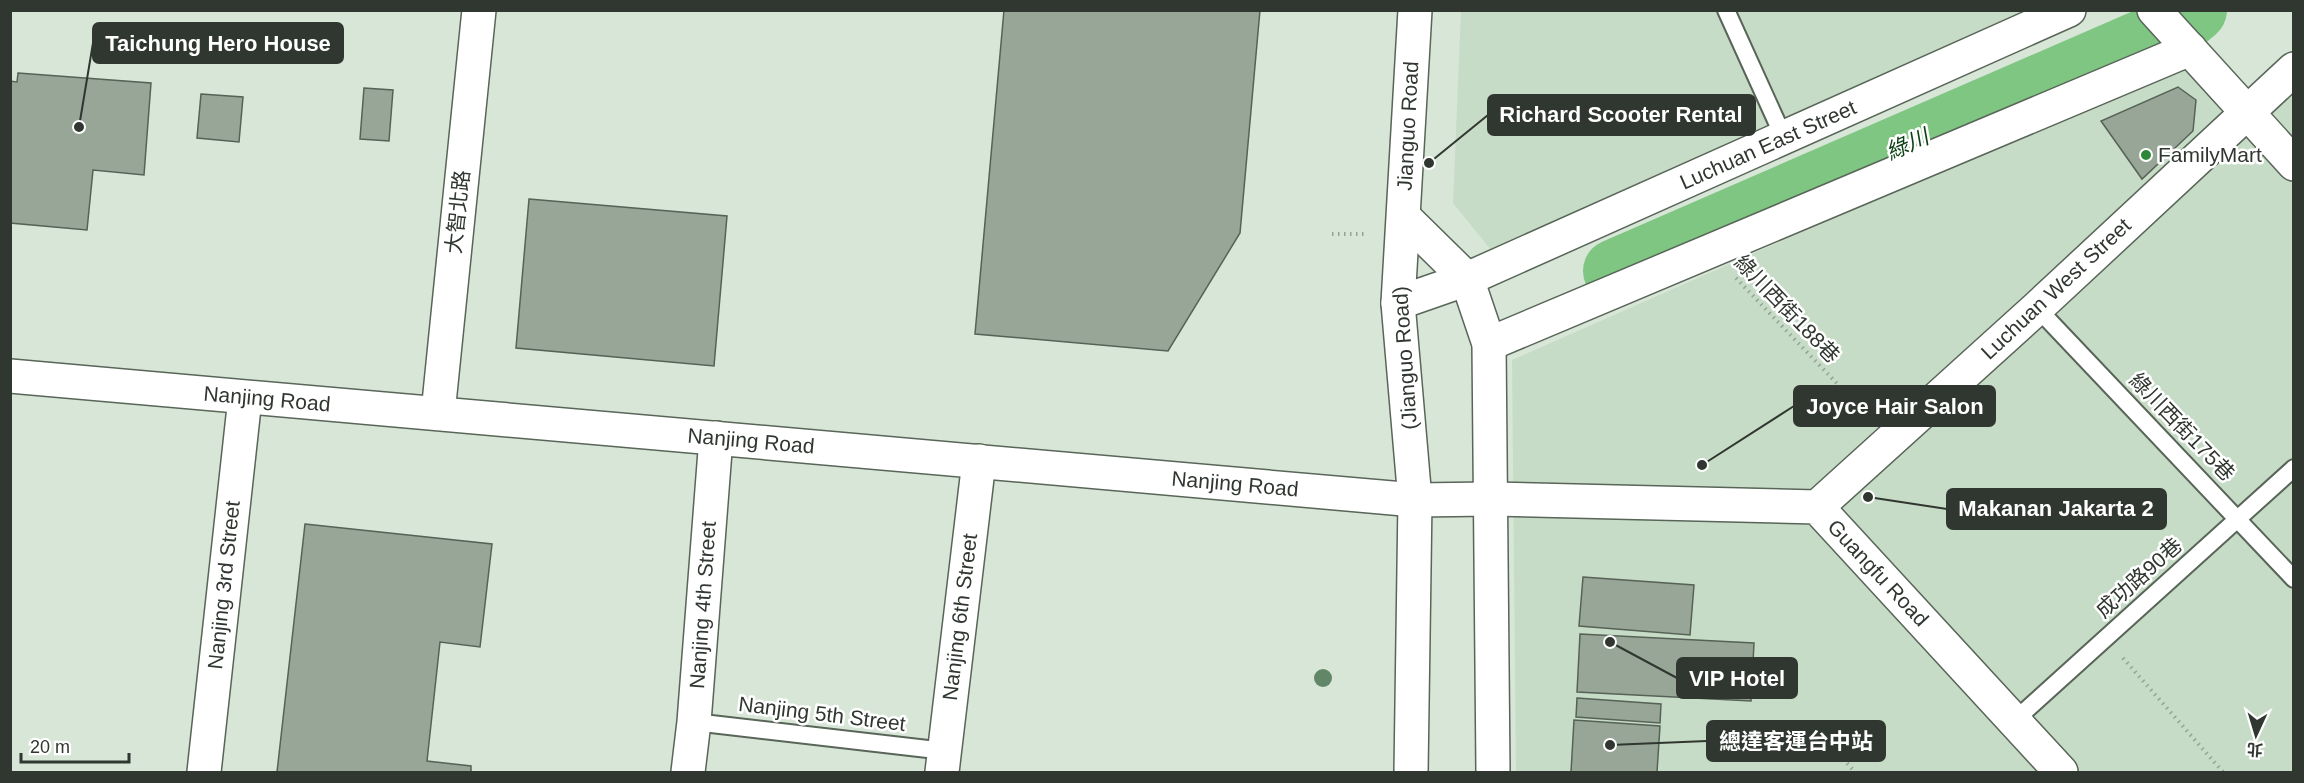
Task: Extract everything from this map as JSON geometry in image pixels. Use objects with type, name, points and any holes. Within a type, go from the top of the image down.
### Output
[{"type":"street","name":"大智北路","points":[[438,413],[479,10]]},
{"type":"street","name":"Jianguo Road","points":[[1415,10],[1404,217],[1467,279],[1489,344],[1493,772]]},
{"type":"street","name":"Luchuan East Street","points":[[1398,303],[1467,279],[2069,10]]},
{"type":"street","points":[[2154,10],[2294,164]]},
{"type":"street","points":[[1489,344],[2190,49]]},
{"type":"street","name":"Luchuan West Street","points":[[1817,507],[2037,308],[2294,69]]},
{"type":"street","name":"(Jianguo Road)","points":[[1404,217],[1398,303],[1415,500],[1411,772]]},
{"type":"street","name":"Nanjing Road","points":[[10,376],[1415,500],[1492,499]]},
{"type":"street","name":"Nanjing 3rd Street","points":[[204,772],[245,398]]},
{"type":"street","name":"Nanjing 4th Street","points":[[688,772],[694,722],[716,438]]},
{"type":"street","name":"Nanjing 6th Street","points":[[943,762],[979,461]]},
{"type":"street","name":"Guangfu Road","points":[[1492,499],[1817,507],[2061,772]]},
{"type":"lane","points":[[1726,10],[1784,138]]},
{"type":"lane","name":"綠川西街175巷","points":[[2037,308],[2294,579]]},
{"type":"lane","name":"成功路90巷","points":[[2014,721],[2294,468]]},
{"type":"lane","name":"Nanjing 5th Street","points":[[694,722],[943,762]]},
{"type":"path","name":"綠川西街188巷","points":[[1710,251],[1891,440]]},
{"type":"path","points":[[2107,638],[2223,772]]},
{"type":"path","points":[[1843,759],[1855,772]]},
{"type":"shaded area","points":[[1461,11],[2031,11],[1491,250],[1453,203]]},
{"type":"shaded area","points":[[2183,64],[2238,132],[2293,85],[2293,772],[1516,772],[1512,360]]},
{"type":"building","points":[[1004,10],[1260,10],[1240,233],[1168,351],[975,334]]},
{"type":"building","points":[[18,73],[151,83],[144,175],[93,170],[87,230],[10,223],[10,81],[17,82]]},
{"type":"building","name":"FamilyMart","points":[[2178,87],[2196,100],[2193,131],[2142,179],[2101,121]]},
{"type":"building","points":[[364,88],[393,90],[389,141],[360,139]]},
{"type":"building","points":[[201,94],[243,97],[239,142],[197,138]]},
{"type":"building","points":[[529,199],[727,216],[714,366],[516,348]]},
{"type":"building","points":[[305,524],[492,544],[480,647],[440,642],[427,761],[471,766],[471,772],[277,772]]},
{"type":"building","points":[[1583,577],[1694,585],[1690,635],[1579,626]]},
{"type":"building","points":[[1580,634],[1754,643],[1751,701],[1577,692]]},
{"type":"building","points":[[1577,698],[1661,704],[1660,723],[1576,717]]},
{"type":"building","points":[[1574,720],[1660,726],[1657,772],[1571,772]]},
{"type":"waterway","name":"綠川","points":[[1615,271],[2172,29],[2195,10]]},
{"type":"place","name":"Taichung Hero House","points":[[79,127]]},
{"type":"place","name":"FamilyMart","points":[[2146,155]]},
{"type":"place","name":"Richard Scooter Rental","points":[[1429,163]]},
{"type":"place","name":"Joyce Hair Salon","points":[[1702,465]]},
{"type":"place","name":"Makanan Jakarta 2","points":[[1868,497]]},
{"type":"place","name":"VIP Hotel","points":[[1610,642]]},
{"type":"place","name":"總達客運台中站","points":[[1610,745]]}]
